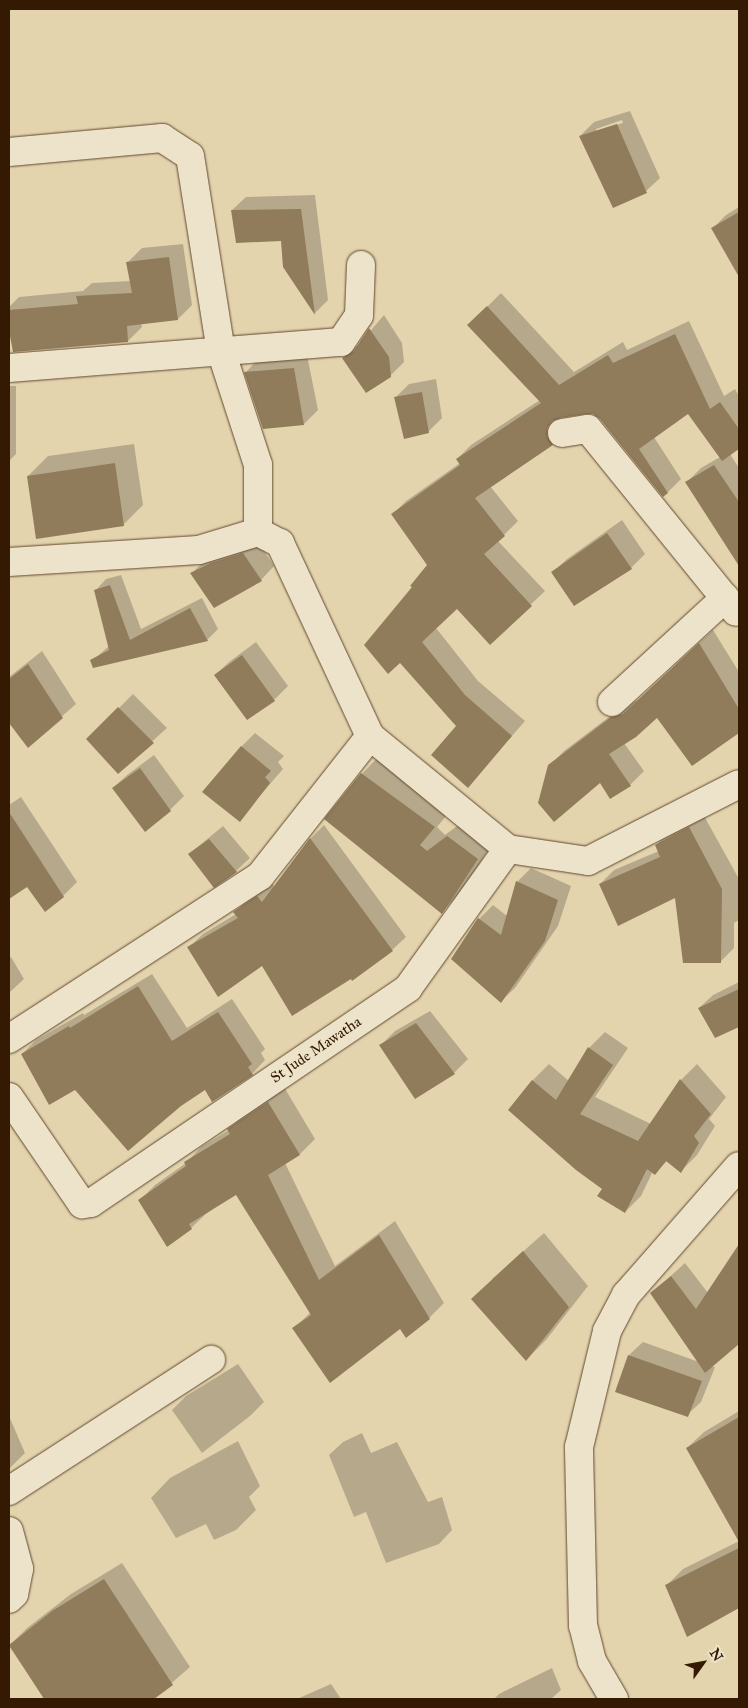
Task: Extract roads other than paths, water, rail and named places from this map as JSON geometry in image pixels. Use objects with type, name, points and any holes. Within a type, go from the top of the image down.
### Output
[{"type":"street","points":[[9,152],[162,138],[190,156],[221,351],[258,465],[258,532]]},
{"type":"street","points":[[9,368],[340,342],[359,315],[361,266]]},
{"type":"street","points":[[562,433],[588,429],[735,609],[612,702]]},
{"type":"street","points":[[9,562],[199,550],[258,532],[280,542],[370,736],[508,849],[588,861],[739,784]]},
{"type":"street","points":[[9,1039],[260,876],[370,736]]},
{"type":"street","name":"St Jude Mawatha","points":[[9,1097],[82,1204],[91,1203],[408,988],[508,849]]},
{"type":"street","points":[[614,1699],[592,1661],[583,1626],[579,1447],[607,1330],[626,1294],[739,1166]]},
{"type":"street","points":[[9,1491],[211,1360]]},
{"type":"street","points":[[9,1531],[19,1569],[14,1594],[9,1598]]}]
